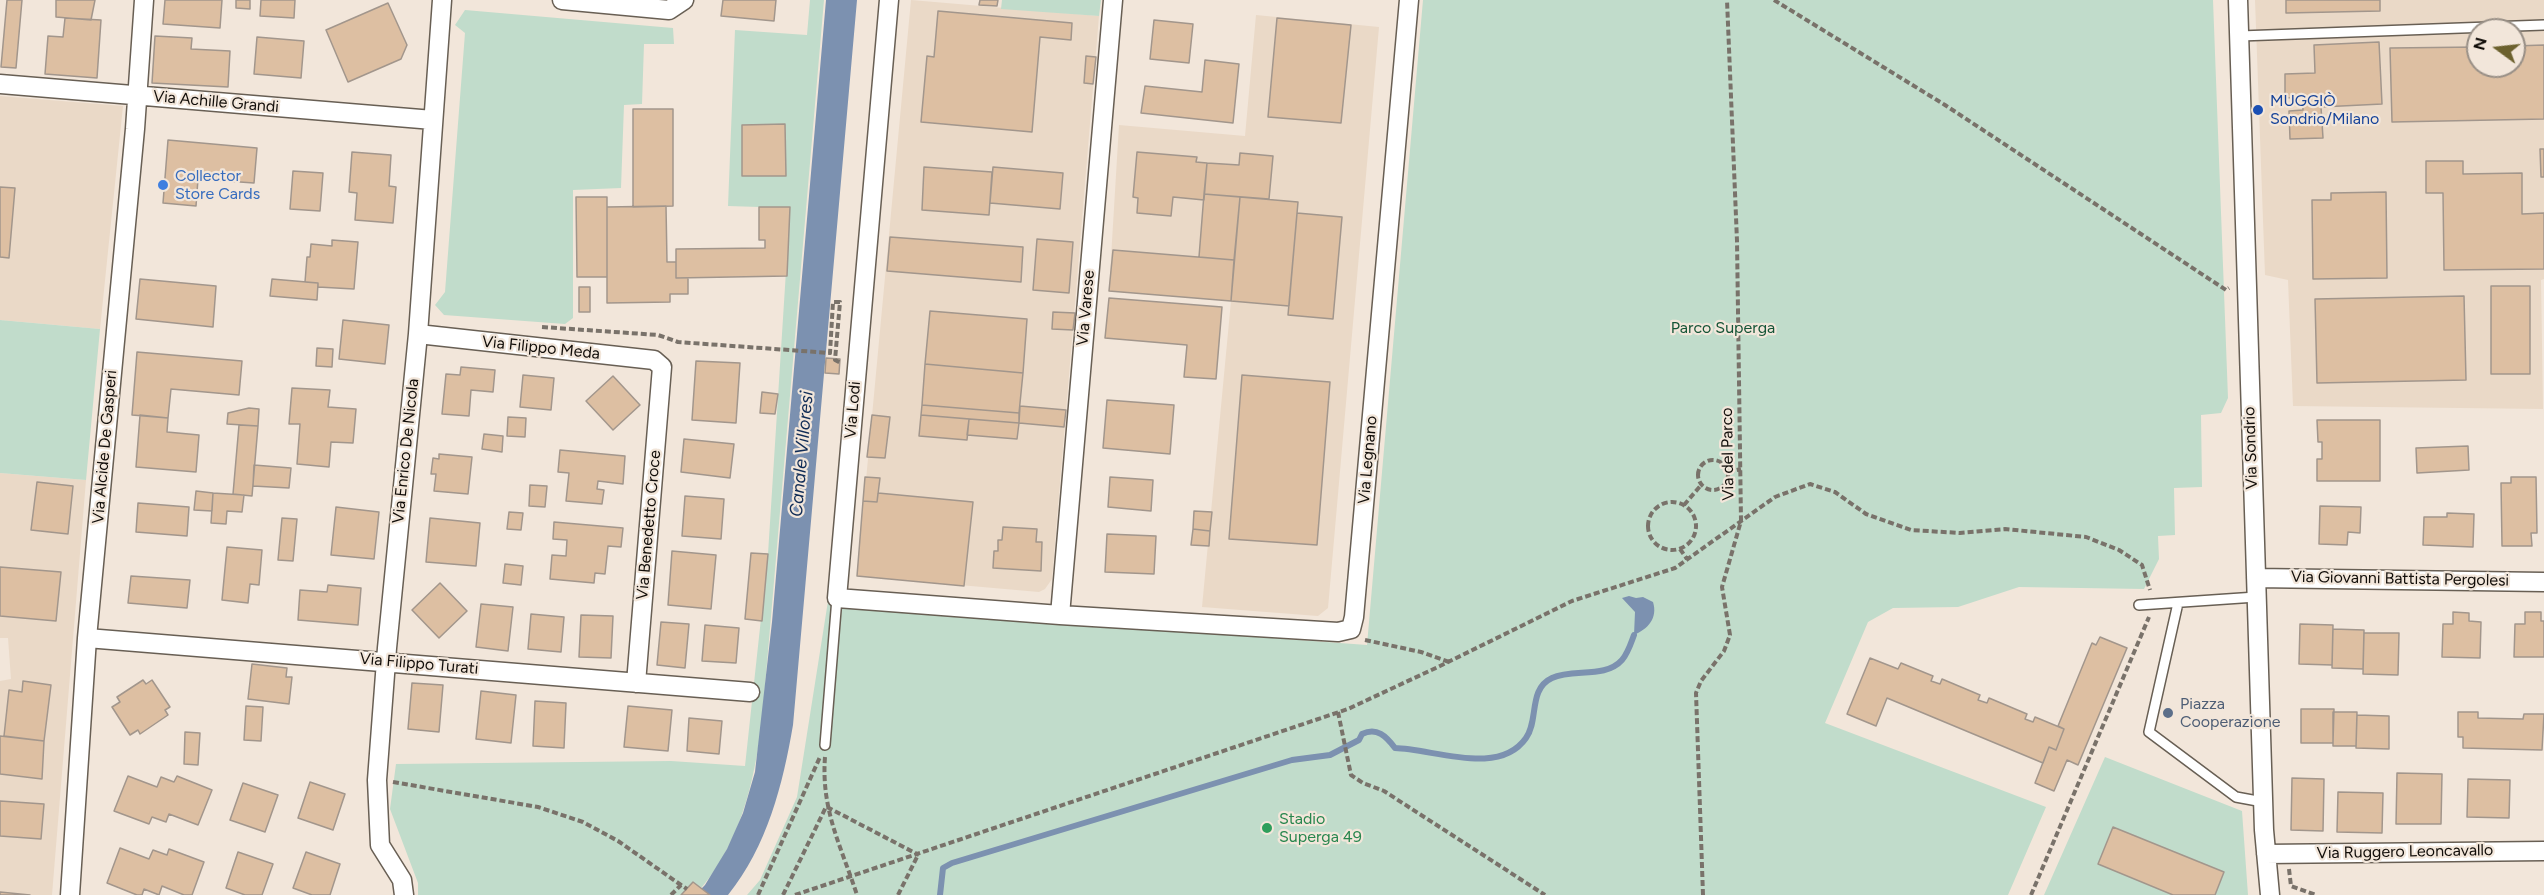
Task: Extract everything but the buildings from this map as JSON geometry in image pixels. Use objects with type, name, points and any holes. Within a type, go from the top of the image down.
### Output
[{"type":"street","name":"Via Alcide De Gasperi","points":[[70,895],[87,638],[135,129],[144,0]]},
{"type":"street","name":"Via Enrico De Nicola","points":[[404,895],[402,880],[380,845],[377,780],[386,661],[418,334],[442,0]]},
{"type":"street","points":[[562,0],[669,10],[684,1]]},
{"type":"street","name":"Via Lodi","points":[[837,598],[889,0]]},
{"type":"street","name":"Via Varese","points":[[1060,615],[1113,0]]},
{"type":"street","name":"Via Legnano","points":[[1351,629],[1409,0]]},
{"type":"street","name":"Via Sondrio","points":[[2238,0],[2263,802],[2270,895]]},
{"type":"street","name":"Via Achille Grandi","points":[[0,84],[433,120]]},
{"type":"street","name":"Via Filippo Meda","points":[[418,334],[654,360],[662,366]]},
{"type":"street","name":"Via Benedetto Croce","points":[[636,683],[662,366]]},
{"type":"street","name":"Via Giovanni Battista Pergolesi","points":[[2256,578],[2544,582]]},
{"type":"street","points":[[837,598],[1060,615],[1338,632],[1351,629]]},
{"type":"street","name":"Via Filippo Turati","points":[[87,638],[750,692]]},
{"type":"street","name":"Via Ruggero Leoncavallo","points":[[2266,854],[2544,851]]},
{"type":"lane","points":[[2240,36],[2544,25]]},
{"type":"lane","points":[[2139,605],[2256,597]]},
{"type":"lane","points":[[825,745],[837,598]]},
{"type":"lane","points":[[2178,603],[2149,732],[2236,797],[2263,802]]},
{"type":"path","name":"Via del Parco","points":[[1703,895],[1696,693],[1701,681],[1724,651],[1730,635],[1722,587],[1741,521],[1737,242],[1727,0]]},
{"type":"path","points":[[1774,0],[1945,105],[2226,290],[2230,287]]},
{"type":"path","points":[[533,326],[658,335],[678,342],[830,353],[833,302],[840,302],[835,360],[841,363]]},
{"type":"path","points":[[1719,462],[1728,472],[1727,482],[1720,489],[1710,490],[1702,484],[1699,475],[1706,463],[1719,462]]},
{"type":"path","points":[[1728,472],[1741,470]]},
{"type":"path","points":[[1684,505],[1702,484]]},
{"type":"path","points":[[795,895],[1338,712],[1449,662],[1572,601],[1675,568],[1775,497],[1810,484],[1835,492],[1866,514],[1911,530],[1960,533],[2005,529],[2086,537],[2119,550],[2142,565],[2154,605],[2031,895]]},
{"type":"path","points":[[1677,502],[1691,510],[1696,525],[1692,539],[1680,549],[1672,550],[1657,545],[1652,540],[1647,524],[1649,516],[1660,504],[1677,502]]},
{"type":"path","points":[[1680,549],[1687,559]]},
{"type":"path","points":[[1351,629],[1359,639],[1421,652],[1449,662]]},
{"type":"path","points":[[1338,712],[1351,775],[1384,791],[1545,895]]},
{"type":"path","points":[[825,745],[823,777],[826,806],[857,895]]},
{"type":"path","points":[[759,895],[825,745]]},
{"type":"path","points":[[377,780],[538,807],[583,822],[618,841],[687,889]]},
{"type":"path","points":[[826,806],[919,855]]},
{"type":"path","points":[[783,895],[826,806]]},
{"type":"path","points":[[2286,854],[2291,886],[2316,895]]},
{"type":"path","points":[[898,895],[919,855]]},
{"type":"path","points":[[671,895],[681,885]]},
{"type":"shaded area","points":[[911,0],[1099,16],[1052,579],[1045,589],[1039,592],[857,576]]},
{"type":"shaded area","points":[[2255,0],[2544,0],[2544,279],[2541,280],[2543,409],[2293,406],[2288,280],[2265,275]]},
{"type":"shaded area","points":[[1256,15],[1379,27],[1328,608],[1318,616],[1202,607],[1231,301],[1109,291],[1119,125],[1245,136]]},
{"type":"shaded area","points":[[0,96],[123,106],[100,329],[0,320]]},
{"type":"shaded area","points":[[0,473],[86,480],[52,895],[0,895],[0,681],[11,679],[8,638],[0,638]]},
{"type":"green space","points":[[810,0],[824,0],[762,721],[749,791],[734,835],[710,876],[695,895],[418,895],[418,883],[390,809],[396,764],[671,761],[745,766],[768,554],[790,208],[728,206],[735,30],[807,35]]},
{"type":"green space","points":[[1002,0],[1101,0],[1099,16],[1001,9]]},
{"type":"green space","name":"Parco Superga","points":[[1423,0],[2213,0],[2228,398],[2221,413],[2201,415],[2202,487],[2174,488],[2175,535],[2158,536],[2159,559],[2144,589],[2019,587],[1958,607],[1893,608],[1868,622],[1825,723],[2046,807],[2008,895],[747,895],[760,880],[797,797],[828,601],[864,608],[1367,645]]},
{"type":"green space","points":[[465,10],[673,28],[674,44],[644,44],[642,104],[624,105],[621,188],[573,190],[573,318],[565,324],[444,315],[435,305],[445,292],[465,33],[455,25]]},
{"type":"green space","points":[[0,320],[100,329],[86,480],[0,473]]},
{"type":"green space","points":[[2105,757],[2242,811],[2248,895],[2044,895]]},
{"type":"water","name":"Canale Villoresi","points":[[826,0],[857,0],[793,725],[784,770],[771,814],[763,836],[742,876],[728,895],[695,895],[705,885],[727,849],[743,813],[755,772],[772,622]]},
{"type":"water","points":[[1643,597],[1653,602],[1654,608],[1651,622],[1644,630],[1634,635],[1635,612],[1622,598]]},
{"type":"waterway","points":[[940,895],[943,868],[952,863],[1292,760],[1330,755],[1359,740],[1362,734],[1367,732],[1381,734],[1395,748],[1465,758],[1483,759],[1500,756],[1514,750],[1526,738],[1530,731],[1537,697],[1545,683],[1560,675],[1598,671],[1615,666],[1626,654],[1634,635]]},
{"type":"place","name":"MUGGIÒ Sondrio/Milano","points":[[2258,110]]},
{"type":"place","name":"Collector Store Cards","points":[[163,185]]},
{"type":"place","name":"Piazza Cooperazione","points":[[2168,713]]},
{"type":"place","name":"Stadio Superga 49","points":[[1267,828]]}]
